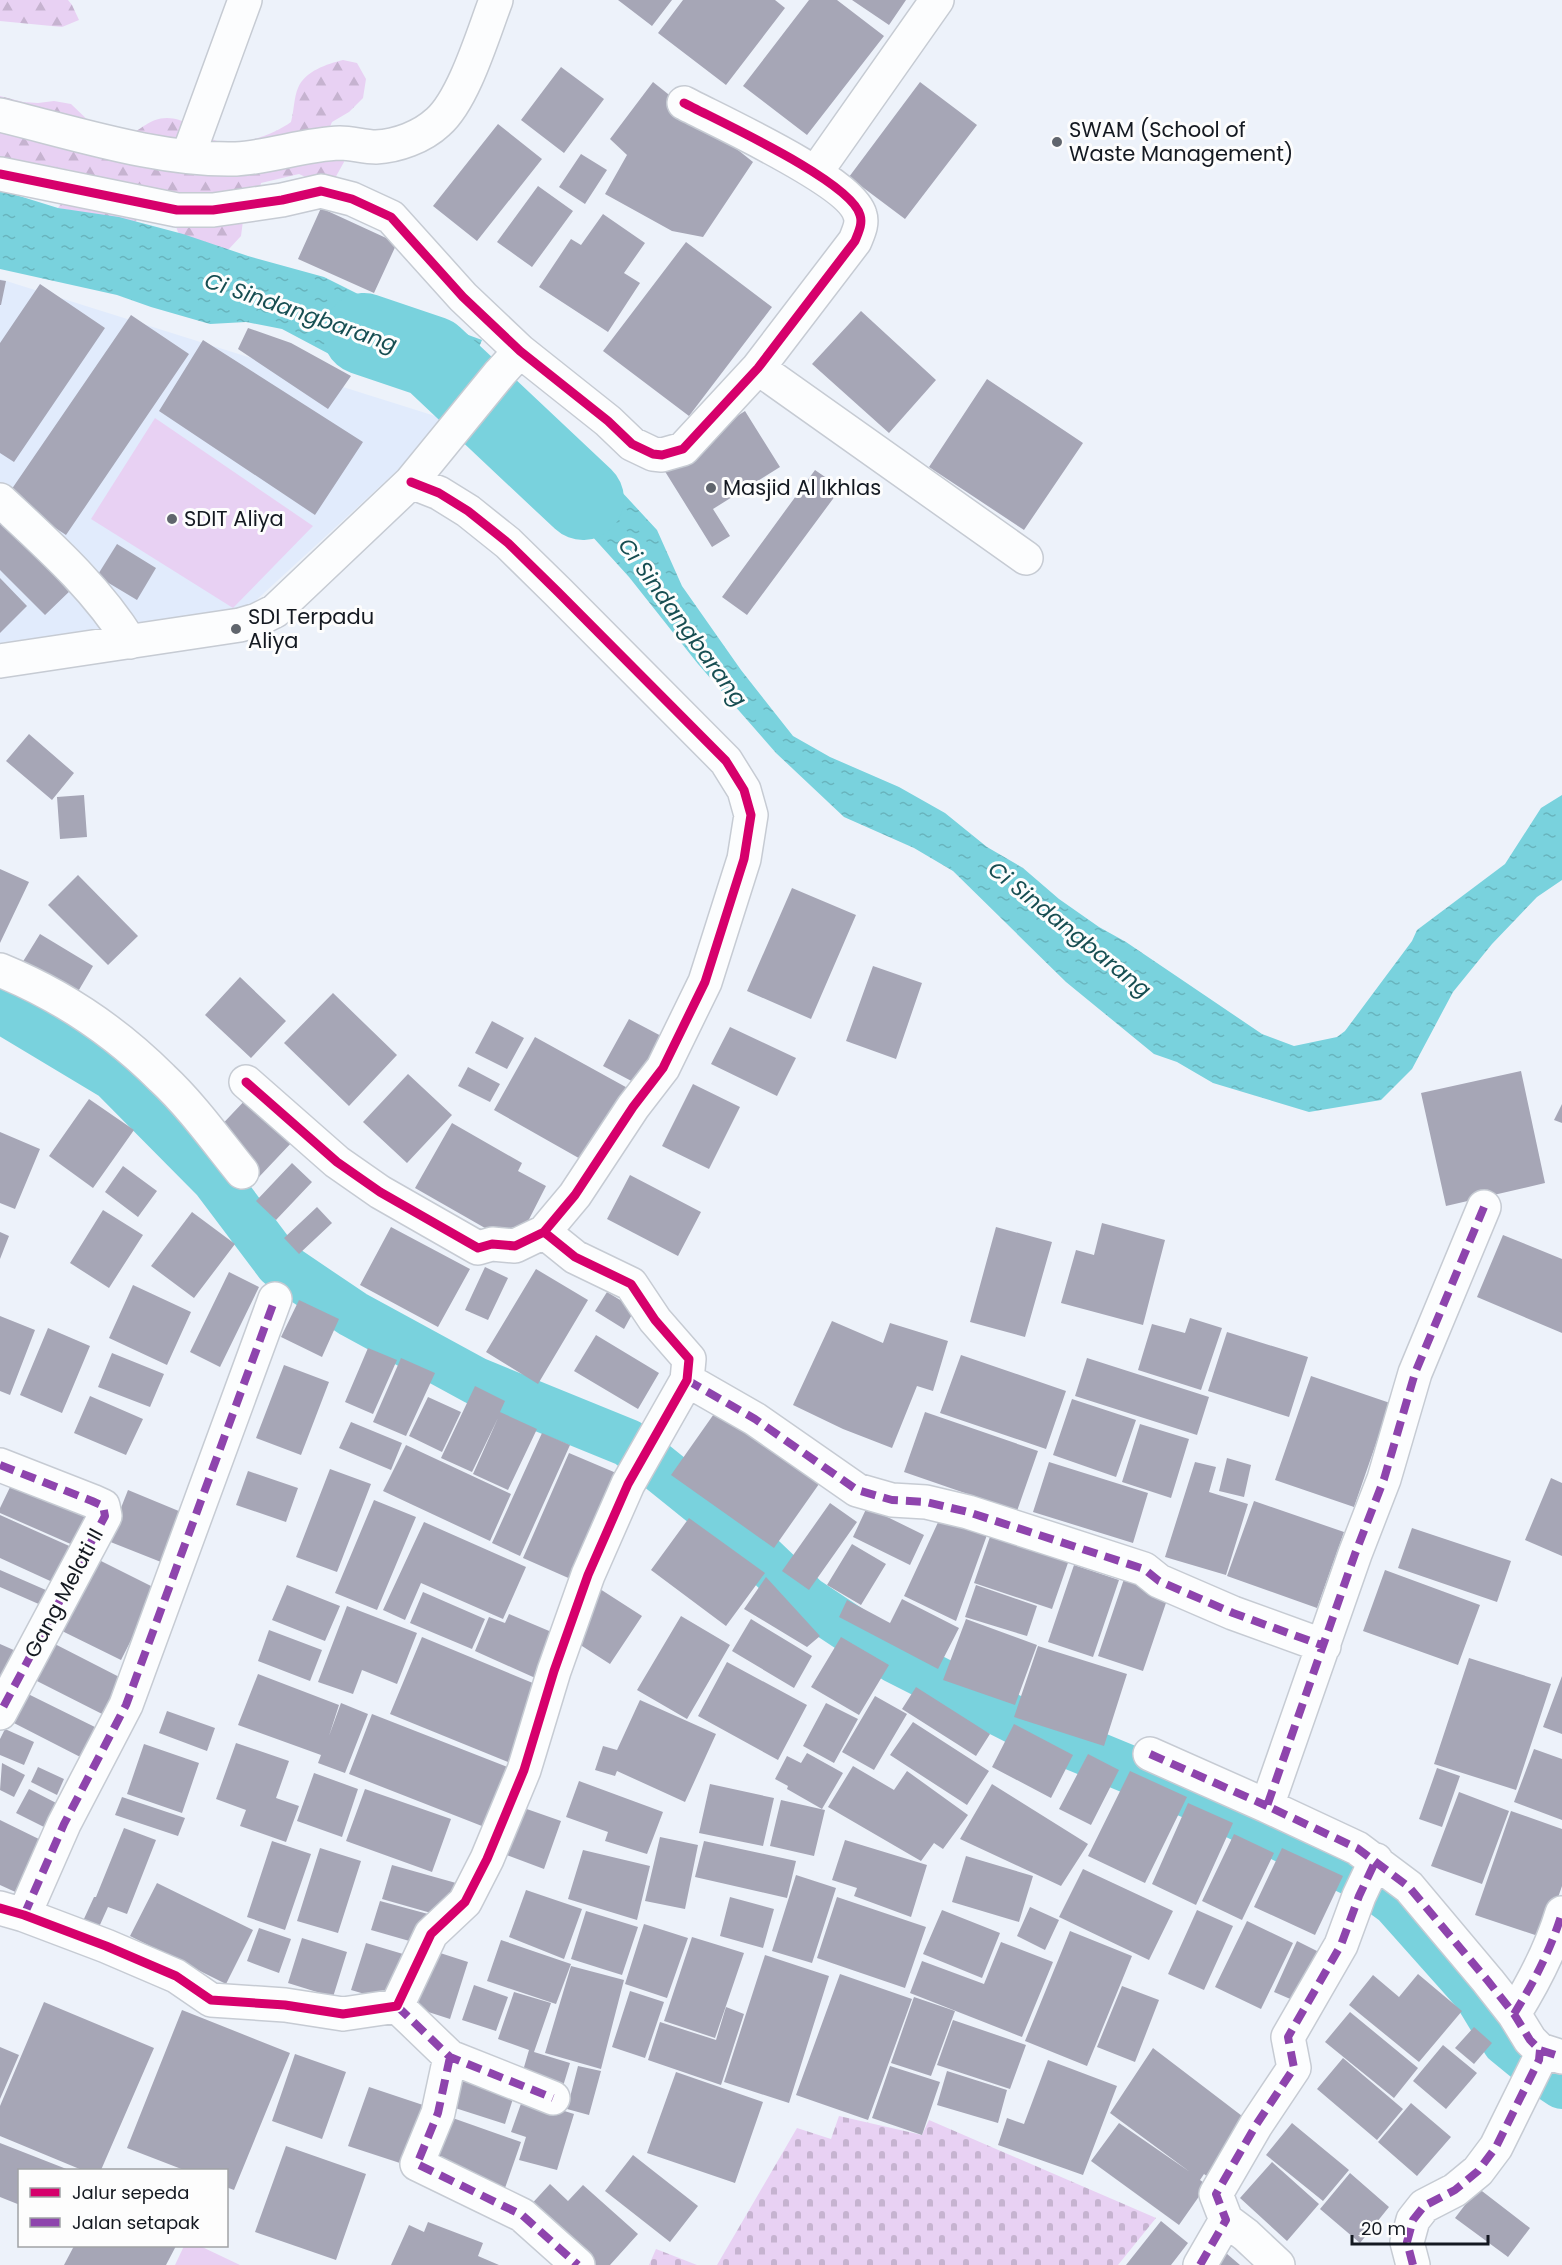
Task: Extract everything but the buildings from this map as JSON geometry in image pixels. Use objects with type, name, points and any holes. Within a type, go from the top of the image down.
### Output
[{"type":"street","points":[[188,156],[245,0]]},
{"type":"street","points":[[0,115],[141,149],[188,156],[237,159],[339,143],[376,147],[411,140],[437,124],[449,111],[458,95],[496,0]]},
{"type":"street","points":[[816,171],[937,0]]},
{"type":"street","points":[[0,174],[177,210],[213,210],[282,200],[321,191],[352,200],[391,217],[463,297],[510,362],[598,414],[632,444],[653,454],[662,455],[683,449],[758,368],[855,241],[860,228],[860,215],[854,203],[816,171],[684,104]]},
{"type":"street","points":[[0,661],[240,625],[275,611],[411,482],[510,362]]},
{"type":"street","points":[[758,368],[1026,558]]},
{"type":"street","points":[[246,1082],[337,1162],[380,1192],[478,1248],[492,1244],[515,1246],[544,1232],[575,1195],[633,1107],[663,1068],[705,982],[744,859],[749,833],[748,802],[739,779],[711,744],[626,663],[508,543],[461,507],[438,493],[411,482]]},
{"type":"street","points":[[7,506],[75,571],[111,612],[130,642]]},
{"type":"street","points":[[0,970],[30,983],[100,1023],[134,1051],[164,1079],[242,1172]]},
{"type":"street","points":[[1267,1806],[1355,1554],[1384,1479],[1415,1373],[1484,1207]]},
{"type":"street","points":[[397,2006],[431,1934],[465,1902],[487,1859],[524,1770],[554,1671],[588,1575],[628,1484],[687,1380],[689,1359],[655,1320],[631,1284],[575,1257],[544,1232]]},
{"type":"street","points":[[275,1299],[126,1705],[64,1824],[12,1912],[106,1946],[176,1977],[211,2000],[285,2005],[343,2014],[397,2006]]},
{"type":"street","points":[[687,1380],[754,1419],[857,1490],[892,1500],[926,1502],[968,1512],[1144,1569],[1159,1581],[1233,1613],[1324,1646]]},
{"type":"street","name":"Gang Melati II","points":[[0,1465],[103,1506],[105,1516],[0,1713]]},
{"type":"street","points":[[1150,1754],[1357,1848],[1368,1876],[1341,1945],[1288,2037],[1294,2068],[1256,2125],[1216,2194],[1226,2220],[1278,2265]]},
{"type":"street","points":[[1368,1876],[1409,1887],[1458,1943],[1514,2014],[1530,2040],[1551,2054],[1539,2060],[1496,2147],[1478,2171],[1455,2190],[1424,2206],[1413,2220],[1407,2242],[1413,2265]]},
{"type":"street","points":[[1514,2014],[1531,1987],[1553,1942],[1562,1913]]},
{"type":"street","points":[[397,2006],[450,2057],[553,2098]]},
{"type":"street","points":[[450,2057],[438,2113],[417,2164],[522,2216],[579,2265]]},
{"type":"street","points":[[1200,2265],[1226,2220]]},
{"type":"shaded area","name":"SDIT Aliya","points":[[0,279],[451,421],[238,617],[0,651]]},
{"type":"green space","points":[[0,0],[68,0],[79,20],[62,27],[0,21]]},
{"type":"green space","points":[[343,60],[357,63],[366,79],[363,98],[349,112],[332,122],[325,138],[340,144],[344,162],[334,180],[314,181],[299,174],[261,183],[258,200],[244,213],[241,236],[228,250],[190,247],[178,232],[172,216],[139,205],[136,223],[58,208],[70,192],[71,170],[53,167],[33,172],[0,172],[0,96],[23,102],[54,101],[71,104],[95,127],[125,137],[150,122],[173,118],[217,141],[239,142],[262,137],[291,122],[301,82],[317,69]]},
{"type":"green space","points":[[155,418],[313,526],[233,608],[91,519]]},
{"type":"green space","points":[[839,2116],[922,2135],[929,2120],[1156,2218],[1118,2265],[717,2265],[797,2128],[831,2139]]},
{"type":"green space","points":[[184,2247],[202,2247],[240,2265],[175,2265]]},
{"type":"green space","points":[[656,2249],[697,2265],[649,2265]]},
{"type":"water","points":[[0,190],[58,208],[119,217],[183,234],[248,256],[324,277],[362,296],[482,340],[453,411],[415,389],[331,355],[282,329],[246,322],[210,324],[117,295],[0,269]]},
{"type":"water","points":[[506,398],[568,452],[586,459],[615,481],[620,490],[657,530],[682,586],[741,670],[793,736],[830,757],[899,787],[945,813],[987,847],[1023,868],[1059,899],[1099,927],[1126,942],[1262,1034],[1294,1046],[1337,1037],[1345,1031],[1412,941],[1417,930],[1505,864],[1541,808],[1562,795],[1562,880],[1537,897],[1492,944],[1453,992],[1412,1069],[1381,1100],[1309,1112],[1213,1083],[1177,1062],[1154,1054],[1066,982],[953,871],[914,848],[844,817],[776,753],[698,664],[629,577],[581,524],[485,457]]},
{"type":"waterway","name":"Ci Sindangbarang","points":[[364,334],[432,357],[583,499]]},
{"type":"waterway","points":[[6,1012],[114,1077],[215,1179],[279,1264],[353,1314],[476,1381],[628,1443],[716,1514],[806,1600],[895,1659],[1041,1733],[1211,1803],[1358,1875],[1395,1902],[1477,1994],[1506,2042],[1562,2085]]},
{"type":"marked path","points":[[1484,1207],[1415,1373],[1384,1479],[1355,1554],[1267,1806],[1357,1848],[1409,1887],[1488,1981],[1514,2014],[1530,2040],[1540,2050],[1562,2057]]},
{"type":"marked path","points":[[24,1915],[64,1824],[126,1705],[275,1299]]},
{"type":"marked path","points":[[687,1380],[755,1419],[857,1490],[892,1500],[926,1502],[968,1512],[1144,1569],[1159,1581],[1233,1613],[1324,1646]]},
{"type":"marked path","points":[[0,1465],[103,1506],[105,1516],[0,1713]]},
{"type":"marked path","points":[[1150,1754],[1267,1806]]},
{"type":"marked path","points":[[1200,2265],[1226,2220],[1216,2194],[1256,2125],[1294,2068],[1288,2037],[1341,1945],[1359,1896],[1376,1860]]},
{"type":"marked path","points":[[1514,2014],[1541,1965],[1562,1913]]},
{"type":"marked path","points":[[397,2006],[450,2057],[553,2098]]},
{"type":"marked path","points":[[1413,2265],[1407,2242],[1413,2220],[1424,2206],[1455,2190],[1478,2171],[1496,2147],[1539,2060],[1540,2050]]},
{"type":"marked path","points":[[450,2057],[438,2113],[417,2164],[522,2215],[578,2265]]},
{"type":"cycle path","points":[[0,174],[177,210],[213,210],[282,200],[321,191],[352,199],[391,217],[463,297],[520,351],[608,421],[632,444],[653,454],[662,455],[683,449],[758,368],[855,241],[861,222],[860,215],[851,201],[809,169],[684,103]]},
{"type":"cycle path","points":[[246,1082],[337,1162],[380,1192],[478,1248],[492,1244],[515,1246],[544,1232],[575,1195],[633,1107],[663,1068],[705,982],[744,859],[751,815],[744,790],[726,761],[508,543],[468,511],[439,493],[411,482]]},
{"type":"cycle path","points":[[0,1908],[106,1946],[176,1976],[211,2000],[285,2005],[343,2014],[397,2006],[431,1934],[465,1902],[487,1859],[524,1770],[554,1671],[588,1575],[628,1484],[687,1380],[689,1359],[655,1320],[631,1284],[575,1257],[544,1232]]},
{"type":"place","name":"SWAM (School of Waste Management)","points":[[1057,142]]},
{"type":"place","name":"Masjid Al Ikhlas","points":[[711,488]]},
{"type":"place","name":"SDIT Aliya","points":[[172,519]]},
{"type":"place","name":"SDI Terpadu Aliya","points":[[236,629]]}]
